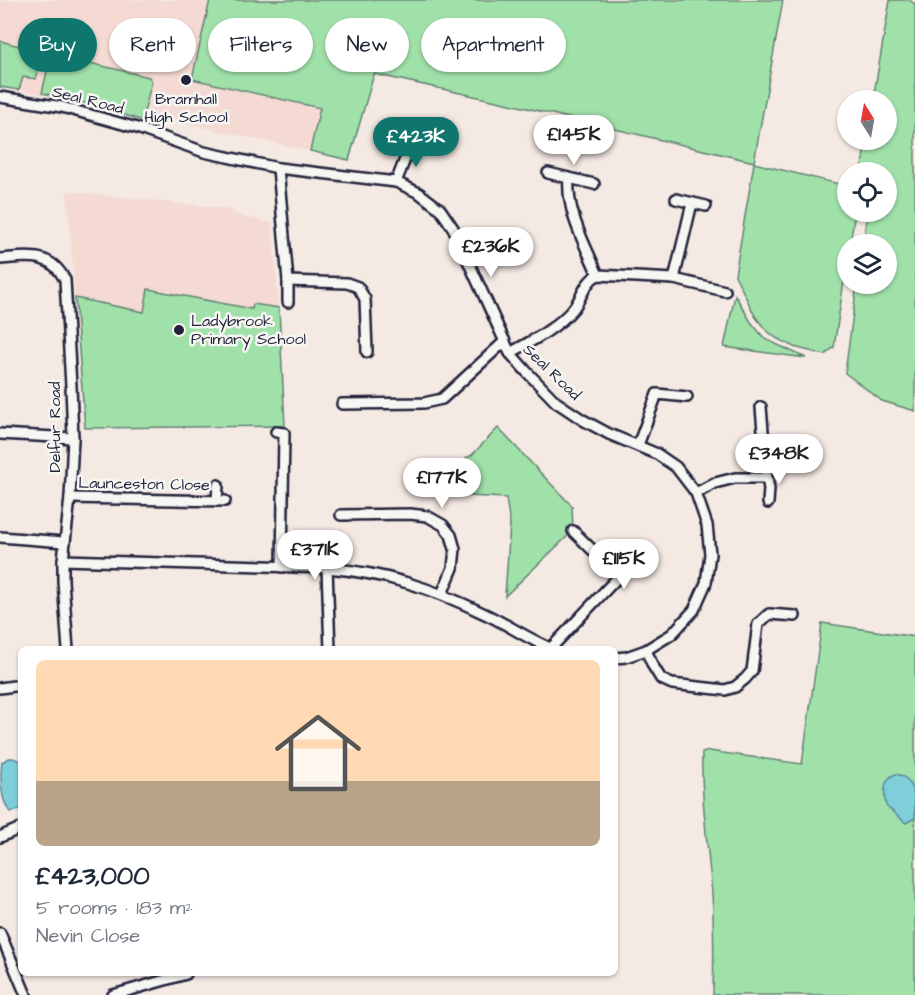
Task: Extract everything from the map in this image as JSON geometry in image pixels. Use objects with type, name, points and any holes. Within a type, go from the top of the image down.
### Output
[{"type":"street","name":"Seal Road","points":[[0,97],[62,107],[137,128],[204,152],[279,168],[396,182],[419,193],[440,209],[453,228],[510,353],[526,371],[556,402],[592,425],[657,454],[676,467],[696,493],[707,525],[710,554],[706,583],[694,610],[672,634],[646,650],[618,658]]},
{"type":"street","points":[[396,182],[416,134],[423,136]]},
{"type":"street","points":[[279,168],[288,302]]},
{"type":"street","points":[[549,173],[594,184]]},
{"type":"street","points":[[569,178],[569,202],[598,275]]},
{"type":"street","points":[[676,199],[706,206]]},
{"type":"street","points":[[674,279],[692,203]]},
{"type":"street","name":"Delfur Road","points":[[0,259],[38,257],[51,262],[60,270],[65,280],[73,438],[70,498],[63,560],[68,646]]},
{"type":"street","points":[[510,353],[560,321],[573,308],[591,279],[598,275],[674,279],[725,291]]},
{"type":"street","points":[[288,280],[347,283],[358,287],[365,299],[367,352]]},
{"type":"street","points":[[342,404],[424,403],[442,399],[505,341]]},
{"type":"street","points":[[638,445],[657,394],[687,397]]},
{"type":"street","points":[[761,407],[770,489],[768,504]]},
{"type":"street","points":[[276,432],[284,433],[282,567]]},
{"type":"street","points":[[0,434],[73,438]]},
{"type":"street","points":[[696,493],[725,480],[767,478]]},
{"type":"street","name":"Launceston Close","points":[[70,498],[221,501],[218,485]]},
{"type":"street","points":[[341,515],[410,514],[426,516],[443,525],[451,536],[455,549],[453,568],[442,594]]},
{"type":"street","points":[[550,646],[619,576],[573,531]]},
{"type":"street","points":[[0,537],[64,542]]},
{"type":"street","points":[[63,560],[360,571],[410,583],[442,594],[544,646]]},
{"type":"street","points":[[327,568],[330,646]]},
{"type":"street","points":[[646,650],[661,679],[672,684],[725,690],[735,687],[752,671],[758,624],[769,614],[795,616]]},
{"type":"street","points":[[0,688],[18,685]]},
{"type":"street","points":[[0,837],[18,829]]},
{"type":"street","points":[[0,933],[18,976]]},
{"type":"street","points":[[18,976],[26,995]]},
{"type":"street","points":[[113,995],[179,976]]},
{"type":"shaded area","name":"Bramhall High School","points":[[0,0],[783,0],[754,162],[374,74],[349,160],[145,113],[140,120],[98,106],[0,87]]},
{"type":"shaded area","name":"Ladybrook Primary School","points":[[67,191],[227,209],[241,216],[272,223],[285,426],[85,428]]},
{"type":"green space","points":[[210,0],[783,0],[754,162],[374,74],[349,160],[310,151],[320,108],[192,79],[194,72],[196,72],[196,61]]},
{"type":"green space","points":[[890,0],[909,0],[915,4],[915,411],[882,401],[845,373],[856,294],[897,294],[897,234],[865,234],[866,222],[897,222],[897,162],[863,162],[864,150],[897,150],[897,90],[875,90]]},
{"type":"green space","points":[[0,41],[18,46],[18,72],[38,72],[36,79],[23,77],[19,90],[0,87]]},
{"type":"green space","points":[[97,65],[109,68],[109,72],[128,72],[149,77],[152,81],[140,120],[98,106],[42,93],[47,72],[97,72]]},
{"type":"green space","points":[[754,163],[837,184],[837,222],[853,222],[852,234],[837,234],[837,294],[842,294],[834,347],[825,355],[794,347],[776,338],[755,316],[735,275]]},
{"type":"green space","points":[[148,289],[252,309],[253,304],[279,308],[285,426],[85,428],[75,298],[144,312]]},
{"type":"green space","points":[[735,295],[751,322],[765,339],[806,358],[724,347]]},
{"type":"green space","points":[[498,428],[572,506],[573,531],[505,596],[510,524],[506,498],[469,496],[466,458],[472,455]]},
{"type":"green space","points":[[822,623],[915,637],[915,995],[713,995],[713,907],[702,753],[709,751],[802,764]]},
{"type":"water","points":[[9,758],[18,760],[18,810],[11,812],[3,796],[2,762]]},
{"type":"water","points":[[895,774],[907,779],[912,790],[915,818],[906,823],[886,806],[886,784]]},
{"type":"place","name":"Bramhall High School","points":[[186,80]]},
{"type":"place","name":"Ladybrook Primary School","points":[[179,330]]}]
